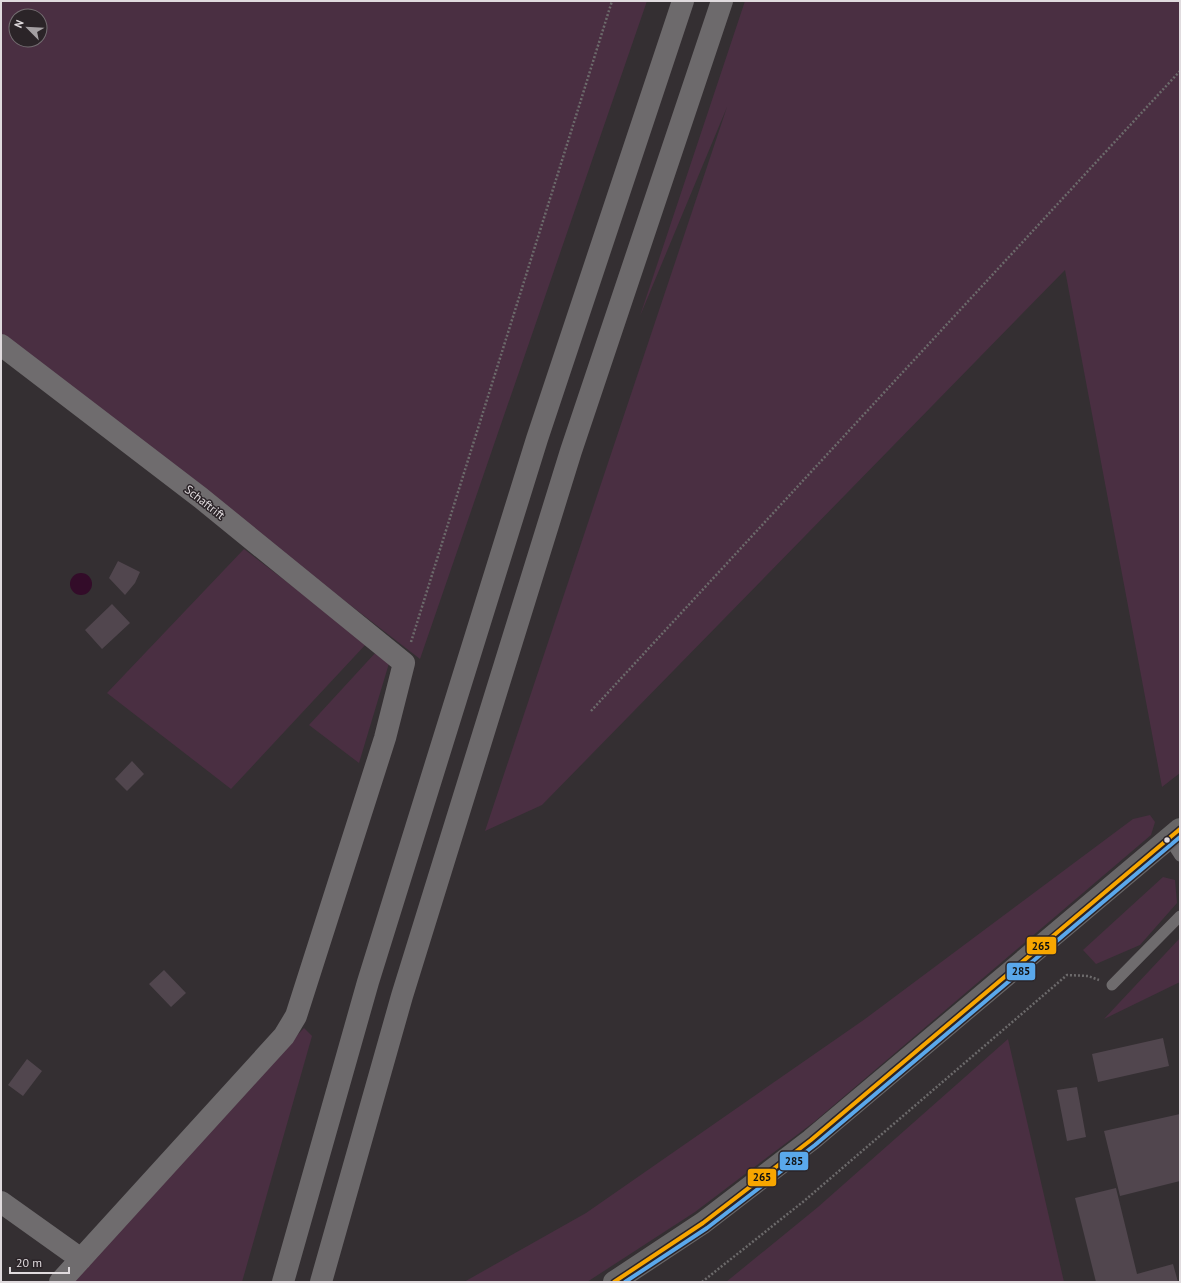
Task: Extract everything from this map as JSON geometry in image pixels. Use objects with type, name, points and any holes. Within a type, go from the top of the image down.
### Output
[{"type":"highway","points":[[283,1282],[368,982],[534,446],[683,1]]},
{"type":"highway","points":[[321,1282],[402,996],[569,458],[722,1]]},
{"type":"street","name":"Schaftrift","points":[[1,345],[201,498],[382,643],[404,663]]},
{"type":"street","points":[[60,1282],[284,1036],[296,1016],[385,738],[404,663]]},
{"type":"street","points":[[614,1282],[703,1223],[811,1140],[1176,841]]},
{"type":"street","points":[[1,1202],[81,1259]]},
{"type":"lane","points":[[1112,985],[1180,916]]},
{"type":"path","points":[[404,663],[612,1]]},
{"type":"path","points":[[591,711],[1180,71]]},
{"type":"path","points":[[702,1282],[804,1201],[1068,975],[1088,976],[1112,985]]},
{"type":"shaded area","points":[[1,1],[647,1],[420,659],[1,335]]},
{"type":"shaded area","points":[[745,1],[1180,1],[1180,773],[1162,787],[1065,270],[542,805],[485,831],[727,107],[640,316]]},
{"type":"shaded area","points":[[244,549],[367,643],[231,789],[107,693]]},
{"type":"shaded area","points":[[81,573],[89,576],[92,584],[89,592],[81,595],[73,592],[70,584],[73,576]]},
{"type":"shaded area","points":[[377,651],[390,660],[359,763],[309,725]]},
{"type":"shaded area","points":[[1150,815],[1155,822],[1151,835],[814,1122],[695,1212],[587,1282],[464,1282],[586,1213],[865,1019],[1133,819]]},
{"type":"shaded area","points":[[1163,877],[1175,880],[1177,903],[1140,945],[1096,964],[1083,950]]},
{"type":"shaded area","points":[[1180,938],[1180,982],[1104,1019]]},
{"type":"shaded area","points":[[304,1028],[312,1036],[242,1282],[67,1282]]},
{"type":"shaded area","points":[[1008,1039],[1064,1282],[726,1282],[818,1207]]},
{"type":"building","points":[[118,561],[140,572],[135,583],[125,595],[109,578]]},
{"type":"building","points":[[112,604],[130,623],[102,649],[85,630]]},
{"type":"building","points":[[132,761],[144,774],[127,791],[115,779]]},
{"type":"building","points":[[164,970],[186,993],[171,1007],[149,984]]},
{"type":"building","points":[[1163,1038],[1169,1066],[1098,1082],[1092,1054]]},
{"type":"building","points":[[27,1059],[42,1071],[23,1096],[8,1085]]},
{"type":"building","points":[[1077,1087],[1086,1137],[1067,1141],[1057,1090]]},
{"type":"building","points":[[1180,1114],[1180,1181],[1120,1196],[1104,1131]]},
{"type":"building","points":[[1116,1188],[1137,1274],[1173,1264],[1178,1282],[1096,1282],[1075,1198]]},
{"type":"transit line","name":"265","points":[[614,1282],[703,1223],[811,1140],[1180,829]]},
{"type":"transit line","name":"285","points":[[625,1282],[707,1228],[815,1145],[1180,837]]}]
